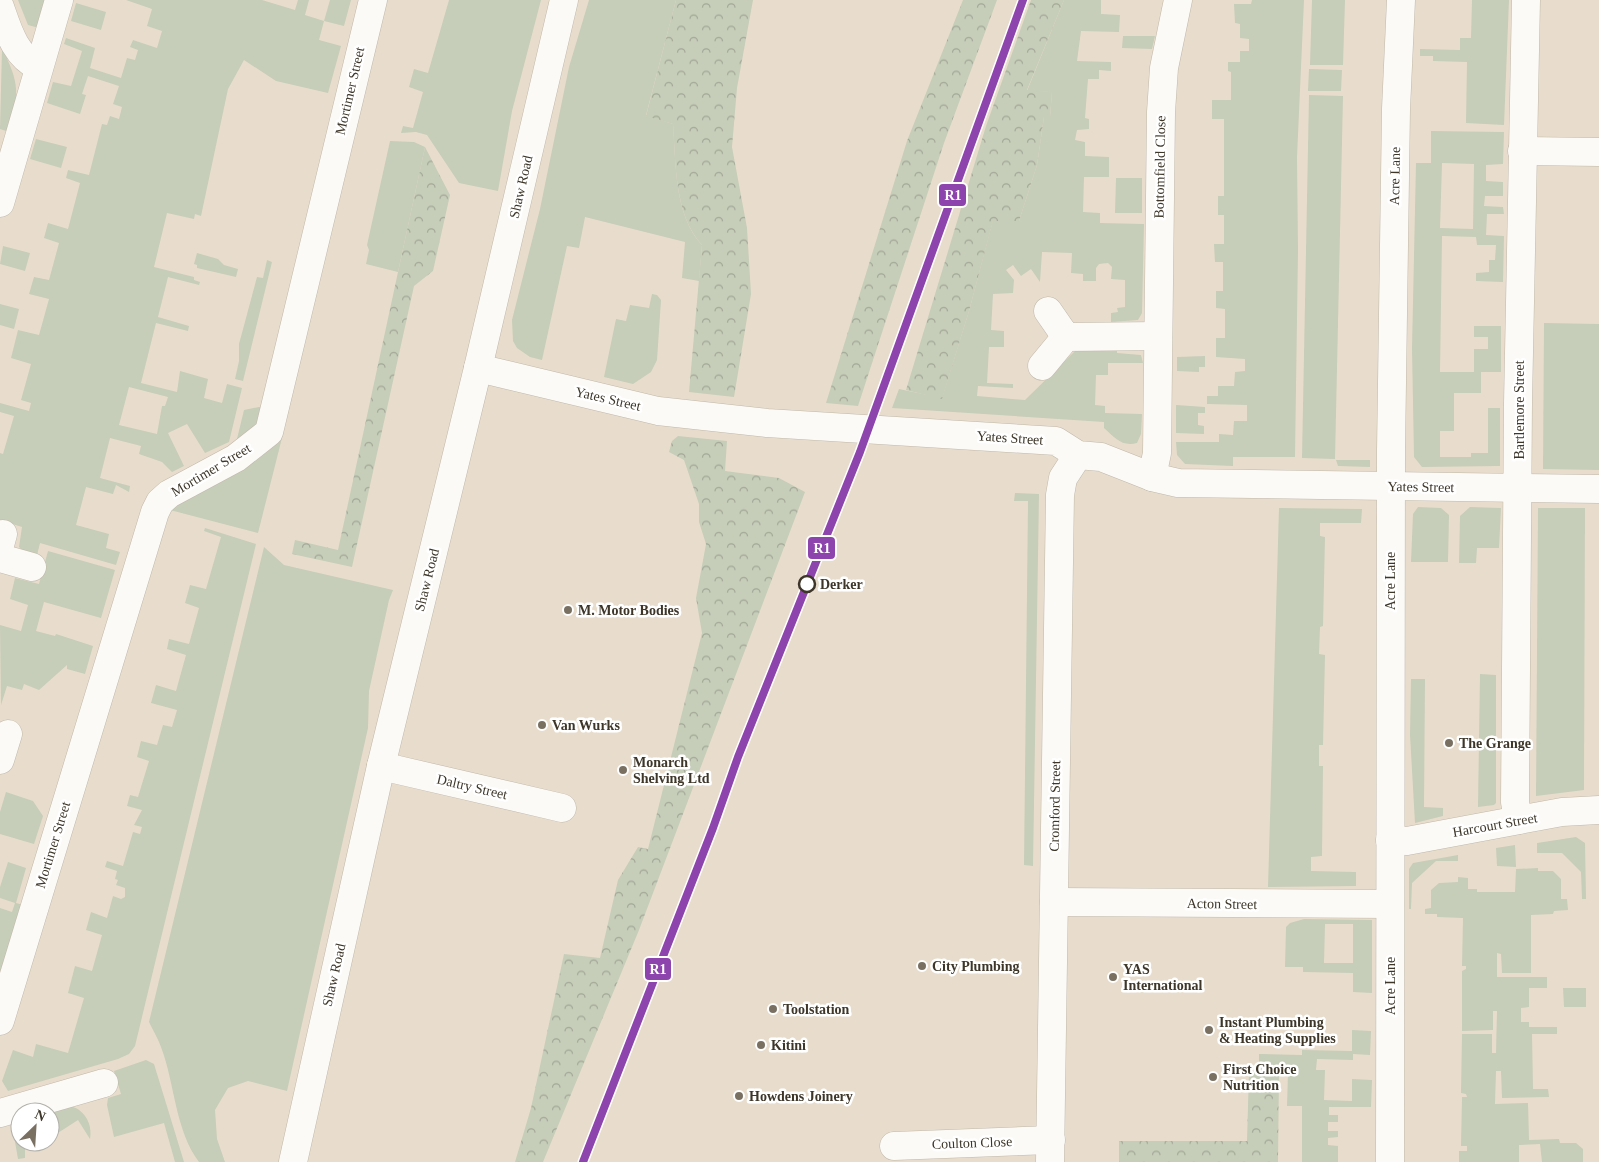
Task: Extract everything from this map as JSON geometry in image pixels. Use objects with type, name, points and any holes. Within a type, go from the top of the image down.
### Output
[{"type":"street","points":[[0,203],[59,0]]},
{"type":"street","name":"Mortimer Street","points":[[0,1021],[155,512],[160,502],[169,494],[236,458],[268,432],[373,0]]},
{"type":"street","name":"Shaw Road","points":[[294,1162],[382,766],[564,0]]},
{"type":"street","name":"Bottomfield Close","points":[[1152,477],[1157,453],[1162,80],[1178,0]]},
{"type":"street","name":"Acre Lane","points":[[1390,1162],[1390,487],[1396,110],[1401,0]]},
{"type":"street","name":"Bartlemore Street","points":[[1518,820],[1515,802],[1522,151],[1526,0]]},
{"type":"street","points":[[0,7],[20,53],[28,62],[39,67]]},
{"type":"street","points":[[1522,151],[1599,152]]},
{"type":"street","points":[[1048,312],[1066,337]]},
{"type":"street","points":[[1042,366],[1066,337],[1158,336]]},
{"type":"street","name":"Yates Street","points":[[478,368],[658,411],[767,423],[1056,441],[1078,455],[1101,457],[1152,477],[1193,484],[1599,489]]},
{"type":"street","name":"Cromford Street","points":[[1050,1151],[1060,495],[1063,478],[1078,455]]},
{"type":"street","points":[[1,546],[32,567]]},
{"type":"street","points":[[0,760],[8,734]]},
{"type":"street","name":"Daltry Street","points":[[382,766],[562,808]]},
{"type":"street","name":"Harcourt Street","points":[[1390,840],[1407,841],[1562,812],[1599,810]]},
{"type":"street","name":"Acton Street","points":[[1054,902],[1390,904]]},
{"type":"street","points":[[0,1113],[104,1083]]},
{"type":"street","name":"Coulton Close","points":[[894,1146],[1050,1151]]},
{"type":"green space","points":[[18,0],[47,0],[39,28],[28,25]]},
{"type":"green space","points":[[126,0],[262,0],[295,10],[298,0],[309,0],[305,15],[324,21],[319,40],[341,46],[328,93],[276,81],[244,60],[228,89],[201,216],[195,214],[194,219],[167,213],[154,267],[194,277],[194,280],[200,282],[199,285],[168,277],[158,317],[189,326],[188,331],[156,323],[141,383],[177,392],[180,371],[208,379],[204,398],[222,403],[227,384],[242,388],[229,442],[205,453],[187,424],[168,433],[184,466],[172,472],[162,462],[139,454],[141,446],[110,438],[100,478],[130,486],[129,492],[116,485],[113,494],[86,487],[76,525],[109,534],[106,548],[120,552],[116,565],[40,543],[37,555],[23,551],[19,547],[22,527],[0,520],[0,453],[3,454],[14,416],[0,412],[0,403],[29,411],[31,403],[21,400],[31,364],[11,358],[18,330],[39,335],[49,299],[29,294],[34,277],[49,280],[59,243],[44,238],[48,223],[68,229],[80,183],[66,178],[68,170],[89,175],[102,124],[107,125],[110,116],[119,119],[122,107],[113,104],[119,86],[88,76],[82,94],[86,95],[80,114],[47,103],[53,82],[71,86],[82,51],[64,44],[66,38],[95,48],[90,68],[121,78],[127,58],[135,60],[138,50],[130,47],[133,40],[157,48],[162,31],[147,26],[152,9]],"holes":[[[129,387],[168,397],[165,406],[162,406],[157,434],[119,425]]]},
{"type":"green space","points":[[330,0],[351,0],[344,26],[324,21]]},
{"type":"green space","points":[[449,0],[541,0],[512,111],[498,191],[459,183],[427,135],[416,132],[401,133],[403,126],[413,128],[423,92],[409,87],[414,69],[428,73]]},
{"type":"green space","points":[[589,0],[676,0],[646,115],[673,124],[676,172],[681,204],[693,233],[702,245],[699,281],[682,278],[685,242],[585,217],[579,248],[567,246],[542,360],[530,357],[517,348],[513,341],[512,320],[540,209],[569,67]]},
{"type":"green space","points":[[676,0],[753,0],[737,88],[732,147],[747,228],[751,294],[734,397],[689,392],[702,245],[693,233],[681,204],[676,172],[673,124],[646,116]]},
{"type":"green space","points":[[963,0],[997,0],[944,143],[858,406],[826,403],[907,141]]},
{"type":"green space","points":[[1031,0],[1064,0],[1027,90],[1052,92],[1050,117],[1044,117],[1037,165],[1019,221],[993,221],[969,311],[942,399],[906,390],[986,126]]},
{"type":"green space","points":[[1064,0],[1101,0],[1101,14],[1120,15],[1119,32],[1081,31],[1077,61],[1111,62],[1111,71],[1099,70],[1099,79],[1088,79],[1085,118],[1089,119],[1089,129],[1077,130],[1075,140],[1085,142],[1085,156],[1109,157],[1109,177],[1084,177],[1083,212],[1100,213],[1100,223],[1144,224],[1142,313],[1138,320],[1111,322],[1111,313],[1118,312],[1117,308],[1125,307],[1125,280],[1111,279],[1112,267],[1108,263],[1099,264],[1096,268],[1096,281],[1083,281],[1083,274],[1071,273],[1072,253],[1042,252],[1040,282],[1031,269],[1021,276],[1013,265],[1006,270],[1014,280],[1013,293],[993,294],[991,330],[1004,331],[1004,347],[989,347],[987,383],[1013,384],[1013,388],[978,386],[977,396],[1025,400],[1076,350],[1117,346],[1117,353],[1141,355],[1143,363],[1108,363],[1108,375],[1096,375],[1095,405],[1105,406],[1105,413],[1142,414],[1141,434],[1137,443],[1132,444],[1123,443],[1115,438],[1104,428],[1104,422],[892,408],[899,389],[942,398],[969,311],[993,220],[1019,221],[1037,165],[1044,117],[1050,117],[1052,92],[1027,91]]},
{"type":"green space","points":[[1252,0],[1304,0],[1297,157],[1298,250],[1295,457],[1233,457],[1233,466],[1185,464],[1177,455],[1176,442],[1219,442],[1219,434],[1233,435],[1234,421],[1247,421],[1247,405],[1207,404],[1207,396],[1218,396],[1218,386],[1234,386],[1235,372],[1245,371],[1245,359],[1216,357],[1216,338],[1225,338],[1225,309],[1216,308],[1216,291],[1223,291],[1223,262],[1215,262],[1214,244],[1224,244],[1224,215],[1218,215],[1218,196],[1224,196],[1224,119],[1212,119],[1212,100],[1231,100],[1231,72],[1228,71],[1228,62],[1240,62],[1240,51],[1249,51],[1249,39],[1240,38],[1240,24],[1235,23],[1234,4],[1251,4]]},
{"type":"green space","points":[[1312,0],[1345,0],[1343,65],[1310,65]]},
{"type":"green space","points":[[1472,0],[1509,0],[1504,125],[1466,123],[1467,62],[1433,61],[1433,56],[1420,56],[1420,49],[1460,50],[1460,38],[1471,38]]},
{"type":"green space","points":[[76,3],[106,12],[101,30],[71,21]]},
{"type":"green space","points":[[1123,36],[1155,36],[1152,49],[1122,48]]},
{"type":"green space","points":[[2,48],[12,71],[16,89],[15,107],[9,132],[0,129]]},
{"type":"green space","points":[[1309,69],[1342,70],[1341,91],[1308,91]]},
{"type":"green space","points":[[1309,95],[1343,96],[1335,459],[1302,458]]},
{"type":"green space","points":[[1431,131],[1504,132],[1503,164],[1486,165],[1486,181],[1503,182],[1503,196],[1485,196],[1484,206],[1503,207],[1504,214],[1487,214],[1486,235],[1504,236],[1503,282],[1476,281],[1476,273],[1489,272],[1489,260],[1495,260],[1496,245],[1477,245],[1476,237],[1442,236],[1440,372],[1474,372],[1474,349],[1488,349],[1488,337],[1474,337],[1474,326],[1501,326],[1501,372],[1481,372],[1481,393],[1454,393],[1454,431],[1440,431],[1440,457],[1471,457],[1471,453],[1488,453],[1488,408],[1500,408],[1500,466],[1422,467],[1414,457],[1412,348],[1416,163],[1431,163]],"holes":[[[1442,163],[1474,164],[1473,229],[1440,228]]]},
{"type":"green space","points":[[36,139],[67,147],[61,168],[30,159]]},
{"type":"green space","points":[[390,141],[414,142],[425,147],[398,272],[366,264],[369,250],[367,245]]},
{"type":"green space","points":[[425,147],[450,195],[433,271],[414,286],[352,567],[292,554],[295,540],[338,550]]},
{"type":"green space","points":[[1116,178],[1142,178],[1142,213],[1115,213]]},
{"type":"green space","points":[[3,246],[30,253],[25,271],[0,264]]},
{"type":"green space","points":[[197,253],[218,259],[224,265],[238,269],[236,277],[197,268],[197,265],[194,264]]},
{"type":"green space","points":[[267,260],[272,262],[243,381],[235,379],[239,361],[239,344],[257,277],[263,278]]},
{"type":"green space","points":[[652,294],[657,295],[661,300],[657,360],[651,372],[633,384],[604,377],[616,319],[626,321],[630,305],[649,308]]},
{"type":"green space","points":[[0,304],[19,309],[14,329],[0,325]]},
{"type":"green space","points":[[1544,323],[1599,324],[1599,470],[1543,469]]},
{"type":"green space","points":[[1205,356],[1205,367],[1199,367],[1199,372],[1177,371],[1177,357]]},
{"type":"green space","points":[[1176,405],[1205,407],[1205,413],[1198,413],[1198,425],[1204,426],[1204,434],[1176,433]]},
{"type":"green space","points":[[264,406],[258,428],[236,443],[244,410]]},
{"type":"green space","points":[[284,430],[258,533],[170,510],[176,503],[272,447]]},
{"type":"green space","points":[[678,436],[727,441],[725,471],[779,478],[805,492],[639,930],[543,1162],[515,1162],[531,1108],[564,954],[600,958],[618,880],[638,847],[648,849],[702,633],[696,598],[706,544],[699,522],[699,504],[684,460],[669,452],[672,441]]},
{"type":"green space","points":[[1336,460],[1370,460],[1370,467],[1338,466]]},
{"type":"green space","points":[[1015,493],[1039,494],[1033,866],[1024,865],[1028,501],[1014,501]]},
{"type":"green space","points":[[1418,507],[1441,508],[1449,515],[1448,562],[1411,562],[1413,514]]},
{"type":"green space","points":[[1470,507],[1501,508],[1499,548],[1477,548],[1476,563],[1459,563],[1460,516]]},
{"type":"green space","points":[[1279,508],[1362,509],[1361,523],[1320,523],[1320,536],[1325,537],[1323,626],[1320,627],[1319,654],[1325,655],[1323,745],[1319,745],[1319,766],[1323,766],[1322,856],[1311,857],[1311,871],[1356,872],[1356,886],[1268,887]]},
{"type":"green space","points":[[1538,508],[1585,508],[1584,790],[1536,796]]},
{"type":"green space","points":[[205,528],[256,544],[135,1046],[129,1054],[118,1059],[8,1091],[2,1081],[13,1050],[33,1057],[36,1044],[68,1053],[84,998],[68,993],[75,966],[92,971],[102,935],[86,930],[91,912],[107,918],[113,896],[121,899],[125,897],[125,888],[116,885],[118,880],[115,879],[117,871],[105,867],[107,861],[123,866],[133,832],[140,834],[142,827],[134,825],[142,810],[127,806],[130,795],[138,797],[149,761],[137,757],[141,741],[157,745],[163,725],[172,727],[177,710],[151,703],[156,685],[176,691],[186,655],[167,649],[169,639],[189,644],[199,608],[185,603],[190,585],[206,589],[221,537],[204,531]]},
{"type":"green space","points":[[264,547],[284,565],[393,590],[389,600],[369,691],[368,728],[287,1091],[248,1081],[228,1088],[215,1110],[217,1139],[225,1162],[199,1162],[185,1136],[166,1061],[149,1022]]},
{"type":"green space","points":[[48,551],[115,570],[101,618],[44,602],[36,631],[55,636],[56,634],[93,646],[85,674],[67,669],[67,665],[39,690],[24,684],[22,690],[7,686],[1,705],[0,625],[21,631],[28,605],[10,599],[15,578],[39,584]]},
{"type":"green space","points":[[1480,674],[1496,675],[1496,803],[1494,805],[1478,807]]},
{"type":"green space","points":[[1411,679],[1425,679],[1424,807],[1443,808],[1443,816],[1415,823],[1410,735]]},
{"type":"green space","points":[[6,792],[33,801],[43,816],[34,844],[0,834],[0,812]]},
{"type":"green space","points":[[1576,837],[1585,843],[1586,899],[1582,899],[1581,872],[1562,853],[1537,853],[1537,843]]},
{"type":"green space","points":[[1515,845],[1516,867],[1497,866],[1496,848]]},
{"type":"green space","points":[[1458,855],[1458,861],[1436,861],[1412,883],[1411,909],[1409,909],[1409,869],[1413,863]]},
{"type":"green space","points":[[8,862],[26,868],[16,903],[23,905],[0,989],[0,908],[12,912],[15,903],[0,898],[0,887]]},
{"type":"green space","points":[[1538,868],[1538,871],[1553,871],[1561,879],[1561,899],[1567,899],[1568,910],[1554,911],[1553,914],[1531,915],[1531,973],[1502,973],[1501,954],[1497,953],[1497,977],[1547,977],[1547,988],[1529,988],[1529,1007],[1521,1008],[1521,1022],[1529,1022],[1529,1027],[1557,1027],[1557,1034],[1532,1034],[1533,1089],[1548,1089],[1549,1097],[1502,1098],[1501,1071],[1496,1071],[1495,1104],[1528,1103],[1529,1140],[1559,1139],[1560,1143],[1576,1143],[1583,1149],[1583,1162],[1542,1162],[1540,1144],[1519,1145],[1519,1162],[1459,1162],[1459,1151],[1467,1151],[1467,1146],[1461,1146],[1462,1097],[1467,1097],[1466,1094],[1461,1093],[1462,1034],[1492,1034],[1492,1053],[1496,1053],[1497,1011],[1493,1011],[1493,1030],[1462,1031],[1462,971],[1466,969],[1466,966],[1462,966],[1463,918],[1437,917],[1437,914],[1425,914],[1425,909],[1431,908],[1431,890],[1439,883],[1458,882],[1458,877],[1468,878],[1468,889],[1477,889],[1477,892],[1515,892],[1516,869]]},
{"type":"green space","points":[[1304,919],[1372,920],[1372,993],[1353,992],[1353,973],[1303,972],[1303,967],[1285,967],[1286,927],[1290,923]],"holes":[[[1325,924],[1353,924],[1353,963],[1324,963]]]},
{"type":"green space","points":[[1563,988],[1586,988],[1586,1007],[1564,1007]]},
{"type":"green space","points":[[1352,1030],[1371,1031],[1370,1055],[1353,1054],[1353,1060],[1317,1059],[1316,1070],[1325,1070],[1324,1100],[1352,1101],[1352,1079],[1372,1080],[1371,1107],[1329,1107],[1329,1115],[1338,1115],[1338,1122],[1328,1122],[1328,1131],[1338,1131],[1338,1137],[1328,1138],[1328,1145],[1338,1146],[1338,1162],[1302,1162],[1302,1106],[1287,1106],[1288,1073],[1259,1072],[1259,1054],[1302,1055],[1302,1050],[1352,1051]]},
{"type":"green space","points":[[146,1060],[154,1064],[184,1162],[175,1162],[164,1123],[114,1137],[107,1105],[108,1098],[121,1094],[114,1071]]},
{"type":"green space","points":[[1249,1071],[1279,1072],[1278,1162],[1119,1162],[1119,1141],[1247,1141]]},
{"type":"green space","points":[[70,1106],[83,1114],[89,1123],[90,1139],[78,1120],[60,1132],[60,1109]]},
{"type":"green space","points":[[17,1152],[25,1152],[25,1158],[18,1159]]},
{"type":"transit line","name":"R1","points":[[583,1162],[713,828],[738,757],[860,452],[1023,0]]},
{"type":"place","name":"Derker","points":[[807,584]]},
{"type":"place","name":"M. Motor Bodies","points":[[568,610]]},
{"type":"place","name":"Van Wurks","points":[[542,725]]},
{"type":"place","name":"The Grange","points":[[1449,743]]},
{"type":"place","name":"Monarch Shelving Ltd","points":[[623,770]]},
{"type":"place","name":"City Plumbing","points":[[922,966]]},
{"type":"place","name":"YAS International","points":[[1113,977]]},
{"type":"place","name":"Toolstation","points":[[773,1009]]},
{"type":"place","name":"Instant Plumbing & Heating Supplies","points":[[1209,1030]]},
{"type":"place","name":"Kitini","points":[[761,1045]]},
{"type":"place","name":"First Choice Nutrition","points":[[1213,1077]]},
{"type":"place","name":"Howdens Joinery","points":[[739,1096]]}]
